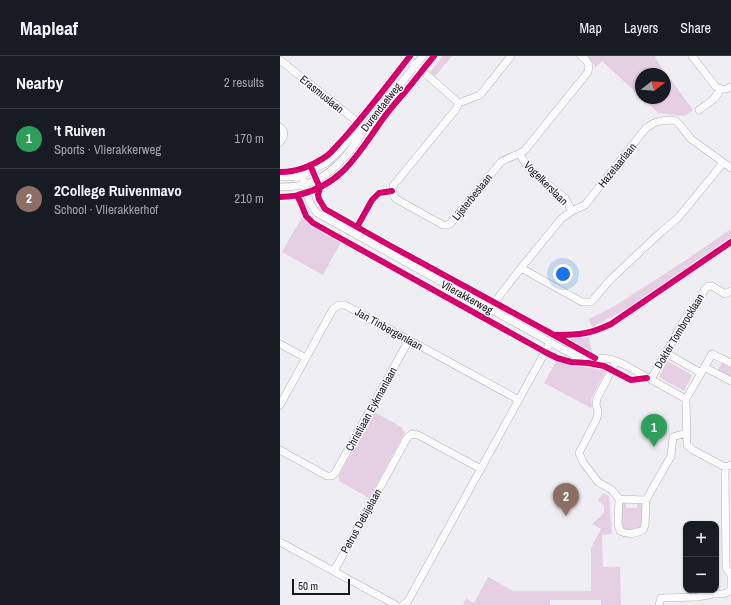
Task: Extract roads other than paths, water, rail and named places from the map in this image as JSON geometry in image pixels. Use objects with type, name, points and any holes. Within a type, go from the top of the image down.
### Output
[{"type":"street","points":[[405,56],[460,103],[480,95],[511,56]]},
{"type":"street","name":"Durendaelweg","points":[[280,187],[290,187],[304,184],[316,180],[330,171],[342,160],[358,140],[364,129],[423,56]]},
{"type":"street","name":"Lijsterbeslaan","points":[[460,103],[393,186],[392,191],[396,200],[443,225],[448,225],[451,222],[501,162],[520,154],[525,150],[588,72],[589,65],[581,56]]},
{"type":"street","points":[[692,56],[716,87],[720,89],[731,87]]},
{"type":"street","name":"Erasmuslaan","points":[[280,60],[364,129]]},
{"type":"street","points":[[699,110],[718,95],[720,89]]},
{"type":"street","name":"Hazelaarlaan","points":[[491,309],[521,268],[561,219],[572,211],[585,205],[646,128],[654,123],[670,120],[676,121],[691,139],[731,168]]},
{"type":"street","points":[[280,127],[284,134],[280,142]]},
{"type":"street","name":"Durendaelweg","points":[[280,177],[290,178],[302,175],[326,163],[354,136],[364,129]]},
{"type":"street","name":"Vogelkerslaan","points":[[520,154],[530,170],[565,198],[572,211]]},
{"type":"street","points":[[521,268],[582,302],[591,302],[610,280],[678,218],[723,163]]},
{"type":"street","name":"Vlierakkerweg","points":[[302,175],[311,204],[317,213],[550,343],[577,356],[616,361],[686,399]]},
{"type":"street","name":"Dokter Tombrocklaan","points":[[651,379],[686,317],[705,288],[712,286],[725,294],[731,291]]},
{"type":"street","name":"Jan Tinbergenlaan","points":[[280,405],[333,309],[339,305],[345,305],[519,400]]},
{"type":"street","name":"Christiaan Eykmanlaan","points":[[280,450],[327,476],[332,476],[409,340]]},
{"type":"street","points":[[402,605],[408,601],[550,343]]},
{"type":"street","points":[[280,344],[306,358]]},
{"type":"street","points":[[666,353],[731,381]]},
{"type":"street","points":[[659,605],[660,598],[698,597],[712,594],[723,594],[728,592],[731,587],[731,576],[726,568],[728,466],[693,450],[687,445],[686,399],[712,354],[731,363]]},
{"type":"street","points":[[616,361],[596,398],[598,412],[597,418],[579,453],[583,462],[598,482],[612,490],[619,499],[618,524],[620,531],[624,533],[637,533],[642,530],[645,525],[646,500],[671,456],[672,437],[686,433]]},
{"type":"street","name":"Petrus Debijelaan","points":[[334,571],[388,471],[407,438],[412,434],[418,435],[481,469]]},
{"type":"street","points":[[619,499],[646,500]]},
{"type":"street","points":[[280,542],[396,605]]},
{"type":"place","name":"'t Ruiven","points":[[654,447]]},
{"type":"place","name":"2College Ruivenmavo","points":[[566,516]]}]
